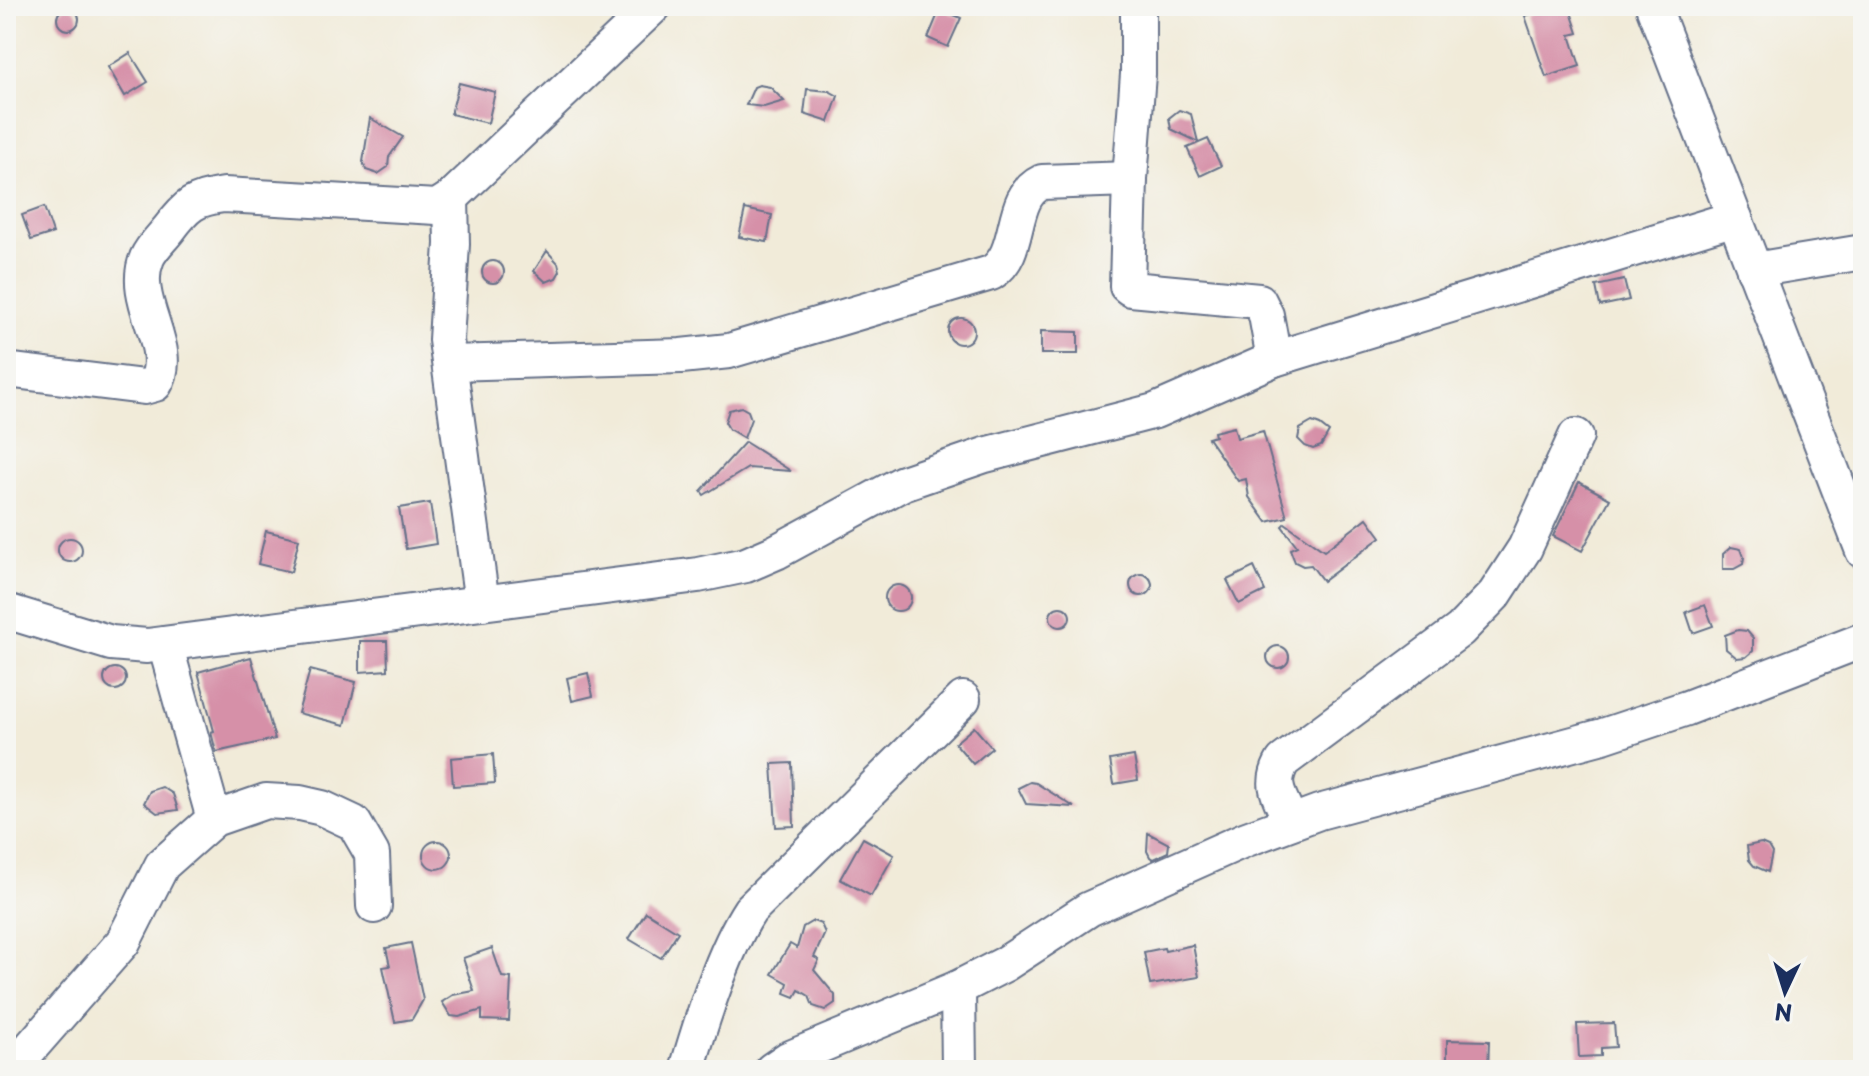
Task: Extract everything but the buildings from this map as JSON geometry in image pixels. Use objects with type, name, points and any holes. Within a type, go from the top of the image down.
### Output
[{"type":"street","points":[[6,370],[144,387],[155,384],[163,372],[144,296],[145,266],[147,257],[185,208],[201,198],[224,195],[437,207],[451,198],[654,6]]},
{"type":"street","points":[[1138,6],[1138,74],[1130,179],[1127,286],[1131,289],[1259,301],[1266,315],[1274,359]]},
{"type":"street","points":[[1653,6],[1863,551]]},
{"type":"street","points":[[450,363],[681,356],[729,351],[991,273],[1007,259],[1025,195],[1042,182],[1130,179]]},
{"type":"street","points":[[451,198],[452,244],[446,340],[482,603]]},
{"type":"street","points":[[6,611],[111,643],[147,646],[698,575],[746,565],[903,483],[985,455],[1155,411],[1274,359],[1735,218]]},
{"type":"street","points":[[1754,270],[1863,252]]},
{"type":"street","points":[[1291,822],[1275,786],[1276,774],[1283,761],[1460,630],[1495,594],[1525,548],[1576,436]]},
{"type":"street","points":[[772,1070],[788,1059],[958,988],[1005,964],[1089,909],[1244,840],[1319,812],[1603,736],[1687,708],[1863,640]]},
{"type":"street","points":[[165,644],[214,819]]},
{"type":"street","points":[[687,1070],[738,928],[750,910],[963,699]]},
{"type":"street","points":[[11,1070],[123,942],[162,865],[214,819],[266,801],[322,808],[354,823],[372,854],[374,906]]},
{"type":"street","points":[[958,988],[959,1070]]}]
